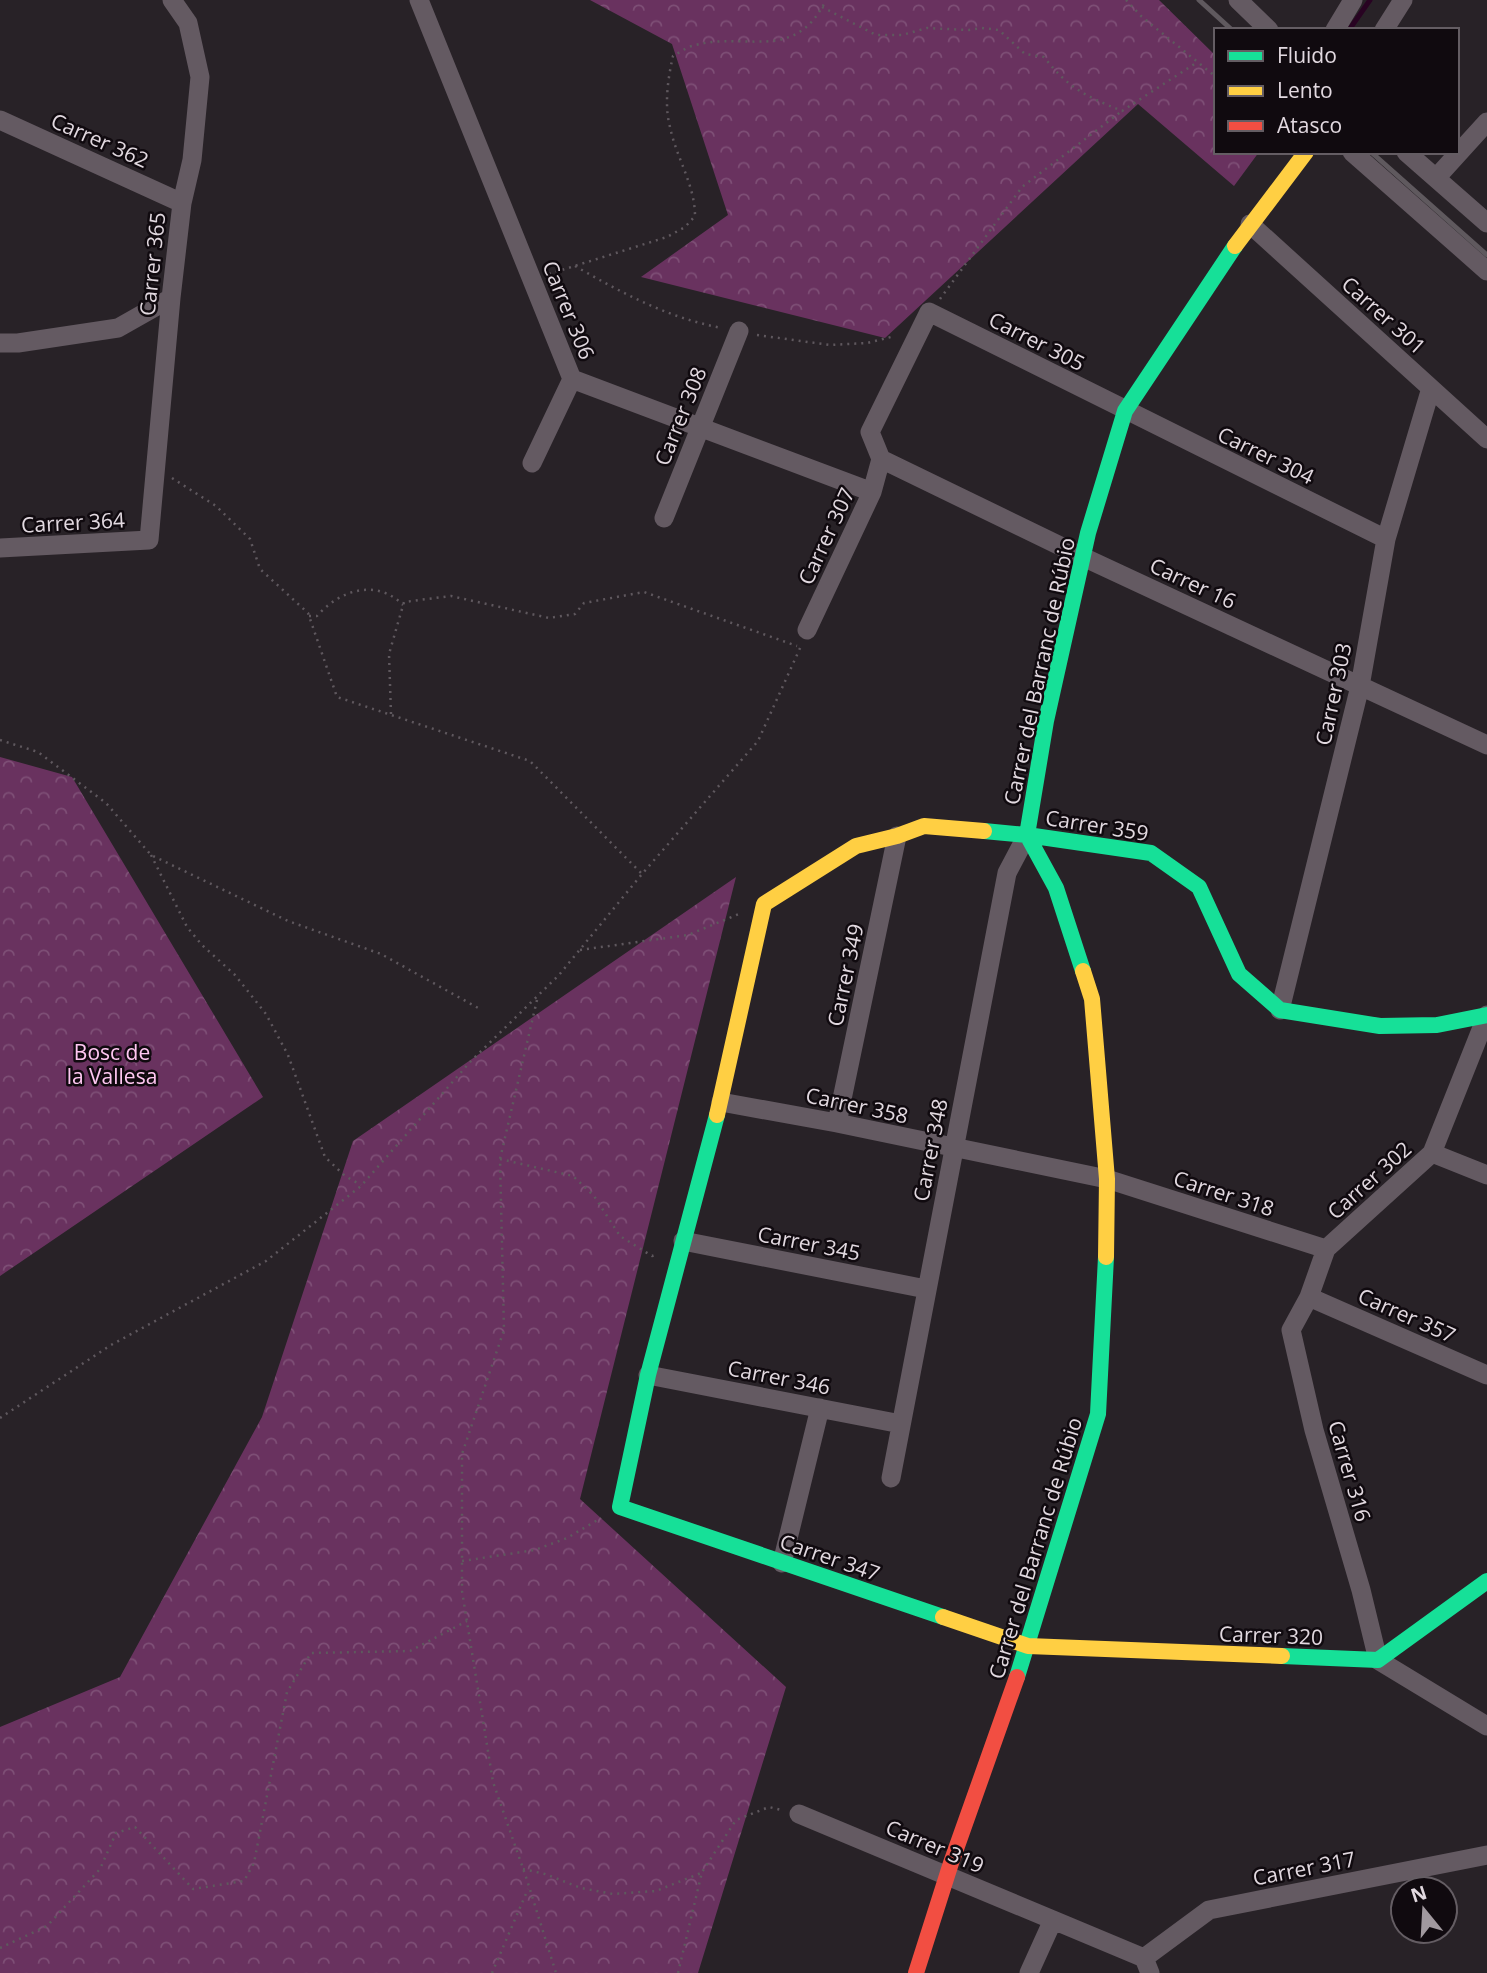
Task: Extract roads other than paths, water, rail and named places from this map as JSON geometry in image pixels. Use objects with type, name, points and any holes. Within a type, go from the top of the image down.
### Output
[{"type":"street","name":"Carrer 365","points":[[149,540],[171,298],[182,202],[192,160],[200,77],[188,23],[172,0]]},
{"type":"street","name":"Carrer 306","points":[[419,0],[572,379],[872,492]]},
{"type":"street","points":[[1238,0],[1267,28]]},
{"type":"street","points":[[1336,28],[1353,0]]},
{"type":"street","points":[[1385,28],[1403,0]]},
{"type":"street","name":"Carrer 362","points":[[0,120],[182,202]]},
{"type":"street","points":[[1459,153],[1487,122]]},
{"type":"street","name":"Carrer del Barranc de Rúbio","points":[[916,1973],[946,1876],[1028,1646],[1098,1415],[1106,1287],[1107,1179],[1092,999],[1056,888],[1027,835],[1046,721],[1083,558],[1125,411],[1250,224],[1304,154]]},
{"type":"street","points":[[1354,154],[1487,271]]},
{"type":"street","points":[[1408,154],[1487,223]]},
{"type":"street","points":[[1436,178],[1458,154]]},
{"type":"street","name":"Carrer 301","points":[[1250,224],[1487,439]]},
{"type":"street","points":[[0,342],[18,343],[118,328],[171,298]]},
{"type":"street","name":"Carrer 305","points":[[881,459],[870,432],[929,312],[1125,411]]},
{"type":"street","name":"Carrer 308","points":[[664,518],[739,331]]},
{"type":"street","points":[[532,463],[572,379]]},
{"type":"street","name":"Carrer 303","points":[[1280,1010],[1360,686],[1386,539],[1430,388]]},
{"type":"street","name":"Carrer 304","points":[[1125,411],[1386,539]]},
{"type":"street","name":"Carrer 307","points":[[804,639],[872,492],[881,459]]},
{"type":"street","name":"Carrer 16","points":[[881,459],[1083,558],[1487,745]]},
{"type":"street","name":"Carrer 364","points":[[0,548],[149,540]]},
{"type":"street","name":"Carrer 359","points":[[721,1102],[764,904],[856,846],[924,826],[1027,835],[1151,853],[1199,887],[1239,974],[1280,1010]]},
{"type":"street","name":"Carrer 348","points":[[891,1478],[1007,873],[1027,835]]},
{"type":"street","name":"Carrer 349","points":[[837,1123],[897,836]]},
{"type":"street","points":[[1280,1010],[1380,1026],[1437,1026],[1487,1015]]},
{"type":"street","name":"Carrer 302","points":[[1308,1297],[1326,1250],[1432,1153],[1487,1015]]},
{"type":"street","points":[[648,1375],[721,1102]]},
{"type":"street","name":"Carrer 358","points":[[721,1102],[1107,1179]]},
{"type":"street","points":[[1432,1153],[1487,1175]]},
{"type":"street","name":"Carrer 318","points":[[1107,1179],[1326,1250]]},
{"type":"street","name":"Carrer 345","points":[[683,1241],[926,1289]]},
{"type":"street","name":"Carrer 357","points":[[1308,1297],[1487,1376]]},
{"type":"street","name":"Carrer 316","points":[[1308,1297],[1291,1330],[1314,1430],[1361,1590],[1378,1660]]},
{"type":"street","name":"Carrer 347","points":[[648,1375],[620,1507],[1028,1646]]},
{"type":"street","name":"Carrer 346","points":[[648,1375],[901,1424]]},
{"type":"street","points":[[782,1563],[820,1408]]},
{"type":"street","points":[[1487,1581],[1378,1660],[1487,1726]]},
{"type":"street","name":"Carrer 320","points":[[1028,1646],[1378,1660]]},
{"type":"street","name":"Carrer 319","points":[[799,1814],[1053,1920],[1147,1965]]},
{"type":"street","name":"Carrer 317","points":[[1147,1965],[1209,1910],[1487,1855]]},
{"type":"street","points":[[1029,1973],[1053,1920]]},
{"type":"waterway","points":[[1350,28],[1370,0]]},
{"type":"railway","points":[[1199,0],[1230,28]]},
{"type":"railway","points":[[1373,154],[1487,255]]},
{"type":"park label","name":"Bosc de la Vallesa","points":[[112,1064]]}]
